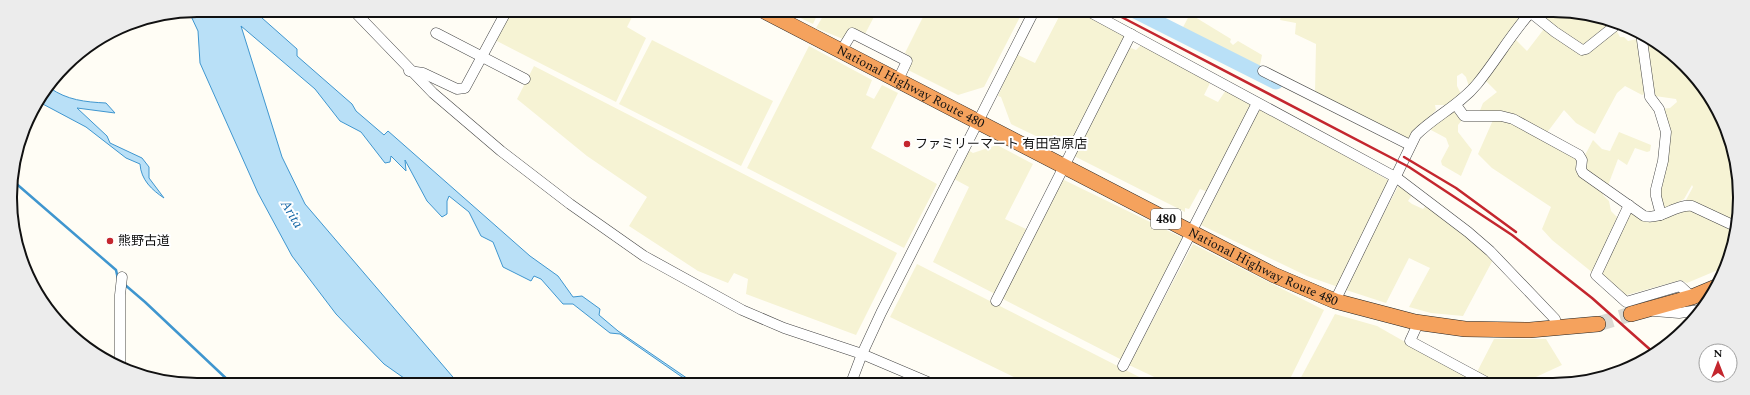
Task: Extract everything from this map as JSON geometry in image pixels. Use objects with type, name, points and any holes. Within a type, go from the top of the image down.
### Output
[{"type":"highway","name":"National Highway Route 480","points":[[776,17],[1274,275],[1335,301],[1416,322],[1465,329],[1530,330],[1598,324]]},
{"type":"highway","points":[[1631,314],[1650,310],[1707,291]]},
{"type":"street","points":[[359,17],[409,71],[433,94],[501,151],[570,204],[644,256],[742,310],[784,328],[862,354],[919,378]]},
{"type":"street","points":[[409,71],[423,72],[461,90],[465,88],[503,17]]},
{"type":"street","points":[[853,378],[862,354],[1031,17]]},
{"type":"street","points":[[1099,17],[1396,178],[1462,227],[1490,251],[1555,319],[1557,328]]},
{"type":"street","points":[[1335,301],[1396,178],[1410,145],[1424,128],[1456,105],[1477,84],[1525,17]]},
{"type":"street","points":[[1534,17],[1582,50],[1586,49],[1613,28]]},
{"type":"street","points":[[436,33],[525,79]]},
{"type":"street","points":[[841,51],[852,33],[907,61],[898,80]]},
{"type":"street","points":[[996,301],[1132,34]]},
{"type":"street","points":[[1642,41],[1650,97],[1659,109],[1666,132],[1656,189],[1660,215]]},
{"type":"street","points":[[1263,71],[1410,145]]},
{"type":"street","points":[[1123,366],[1257,103]]},
{"type":"street","points":[[1456,105],[1464,116],[1501,116],[1512,119],[1579,155],[1582,160],[1581,169],[1583,173],[1644,216],[1651,217],[1660,215],[1681,206],[1692,206],[1731,224]]},
{"type":"street","points":[[1629,205],[1596,275],[1626,302],[1680,286],[1692,297]]},
{"type":"street","points":[[120,360],[120,295],[122,277]]},
{"type":"street","points":[[1650,310],[1679,313],[1693,311]]},
{"type":"street","points":[[1416,322],[1416,328],[1410,341],[1479,378]]},
{"type":"shaded area","points":[[504,17],[632,17],[627,27],[646,38],[616,102],[493,39]]},
{"type":"shaded area","points":[[798,17],[816,17],[813,24]]},
{"type":"shaded area","points":[[822,17],[874,17],[865,34],[851,28],[843,39],[816,28]]},
{"type":"shaded area","points":[[923,17],[1020,17],[984,87],[958,95],[906,69],[911,57],[905,53]]},
{"type":"shaded area","points":[[1059,17],[1092,17],[1126,35],[1069,152],[1011,124],[1001,97],[998,96],[1016,54],[1035,63]]},
{"type":"shaded area","points":[[1188,17],[1195,17],[1231,39],[1230,42],[1233,45],[1238,41],[1262,55],[1259,70],[1181,31]]},
{"type":"shaded area","points":[[1281,17],[1520,17],[1469,87],[1466,77],[1462,73],[1457,76],[1457,86],[1461,94],[1446,105],[1435,105],[1436,110],[1406,141],[1315,92],[1316,44],[1295,34],[1296,23],[1280,20]]},
{"type":"shaded area","points":[[1540,17],[1564,17],[1588,20],[1615,29],[1620,37],[1624,37],[1628,41],[1637,39],[1645,94],[1642,95],[1625,86],[1617,93],[1595,134],[1576,123],[1564,110],[1546,134],[1479,113],[1483,103],[1497,92],[1484,79],[1514,38],[1527,51],[1547,25]]},
{"type":"shaded area","points":[[652,40],[773,101],[741,166],[619,104]]},
{"type":"shaded area","points":[[1644,42],[1672,62],[1688,78],[1709,107],[1719,128],[1730,162],[1733,186],[1733,209],[1731,222],[1686,200],[1693,187],[1692,185],[1684,199],[1663,210],[1658,195],[1662,166],[1661,109],[1670,108],[1677,102],[1676,99],[1655,96],[1652,92]]},
{"type":"shaded area","points":[[1141,45],[1210,83],[1204,95],[1218,102],[1226,90],[1254,102],[1208,192],[1200,189],[1189,209],[1185,208],[1185,212],[1072,155],[1126,46],[1136,50]]},
{"type":"shaded area","points":[[809,46],[872,80],[866,95],[874,99],[882,85],[898,93],[871,148],[937,184],[904,248],[747,168]]},
{"type":"shaded area","points":[[534,66],[897,253],[856,335],[746,294],[748,279],[734,273],[728,283],[698,271],[629,226],[647,197],[587,156],[517,99]]},
{"type":"shaded area","points":[[1260,108],[1390,181],[1338,287],[1307,276],[1201,225]]},
{"type":"shaded area","points":[[1454,108],[1462,120],[1458,125],[1458,132],[1472,150],[1461,176],[1442,165],[1441,161],[1449,146],[1446,138],[1431,130],[1432,125]]},
{"type":"shaded area","points":[[1500,118],[1572,153],[1580,162],[1576,165],[1576,172],[1604,191],[1603,195],[1609,201],[1611,211],[1618,218],[1593,273],[1552,240],[1542,229],[1551,207],[1492,168],[1478,154],[1493,120]]},
{"type":"shaded area","points":[[1619,132],[1651,145],[1650,151],[1647,152],[1635,148],[1627,165],[1618,159],[1607,188],[1584,172],[1584,157],[1593,140],[1602,149],[1610,151]]},
{"type":"shaded area","points":[[997,145],[1033,164],[1005,219],[1028,230],[997,295],[933,262],[969,187],[954,179],[968,150],[973,153]]},
{"type":"shaded area","points":[[1060,178],[1185,239],[1122,360],[999,297]]},
{"type":"shaded area","points":[[1399,185],[1412,195],[1408,201],[1412,204],[1423,209],[1428,203],[1495,256],[1463,316],[1431,313],[1409,307],[1430,268],[1409,258],[1386,303],[1343,289]]},
{"type":"shaded area","points":[[1629,208],[1643,217],[1688,209],[1730,228],[1727,244],[1717,270],[1687,283],[1681,280],[1623,296],[1598,274]]},
{"type":"shaded area","points":[[1193,244],[1324,310],[1290,378],[1156,378],[1129,365]]},
{"type":"shaded area","points":[[917,264],[1141,378],[1016,378],[890,317]]},
{"type":"shaded area","points":[[1335,314],[1377,326],[1468,378],[1301,378]]},
{"type":"shaded area","points":[[1494,339],[1546,339],[1562,365],[1534,378],[1489,378],[1477,372]]},
{"type":"water","name":"Arita","points":[[191,17],[261,17],[297,49],[297,56],[352,104],[356,111],[384,135],[388,131],[530,256],[558,276],[573,297],[582,296],[600,309],[599,315],[618,331],[687,378],[682,377],[620,334],[610,333],[573,304],[563,304],[541,279],[534,276],[531,281],[503,267],[493,242],[481,236],[469,212],[449,196],[447,201],[447,214],[442,217],[427,201],[405,160],[406,171],[391,156],[390,162],[385,163],[361,132],[340,121],[315,89],[241,26],[282,157],[305,204],[454,378],[404,378],[384,364],[336,314],[292,256],[258,193],[200,63],[198,31]]},
{"type":"water","points":[[53,90],[76,100],[106,103],[115,113],[77,108],[107,136],[110,143],[142,158],[149,167],[149,178],[164,198],[155,192],[145,180],[142,175],[140,164],[126,158],[86,127],[43,104]]},
{"type":"waterway","points":[[1147,17],[1276,82]]},
{"type":"waterway","points":[[17,185],[116,270],[118,279]]},
{"type":"waterway","points":[[124,284],[226,378]]},
{"type":"tunnel","points":[[1598,324],[1631,314]]},
{"type":"railway","points":[[1122,17],[1409,167],[1512,235],[1592,298],[1650,350]]},
{"type":"railway","points":[[1404,157],[1456,188],[1516,232]]},
{"type":"place","name":"ファミリーマート 有田宮原店","points":[[907,144]]},
{"type":"place","name":"熊野古道","points":[[110,241]]}]
